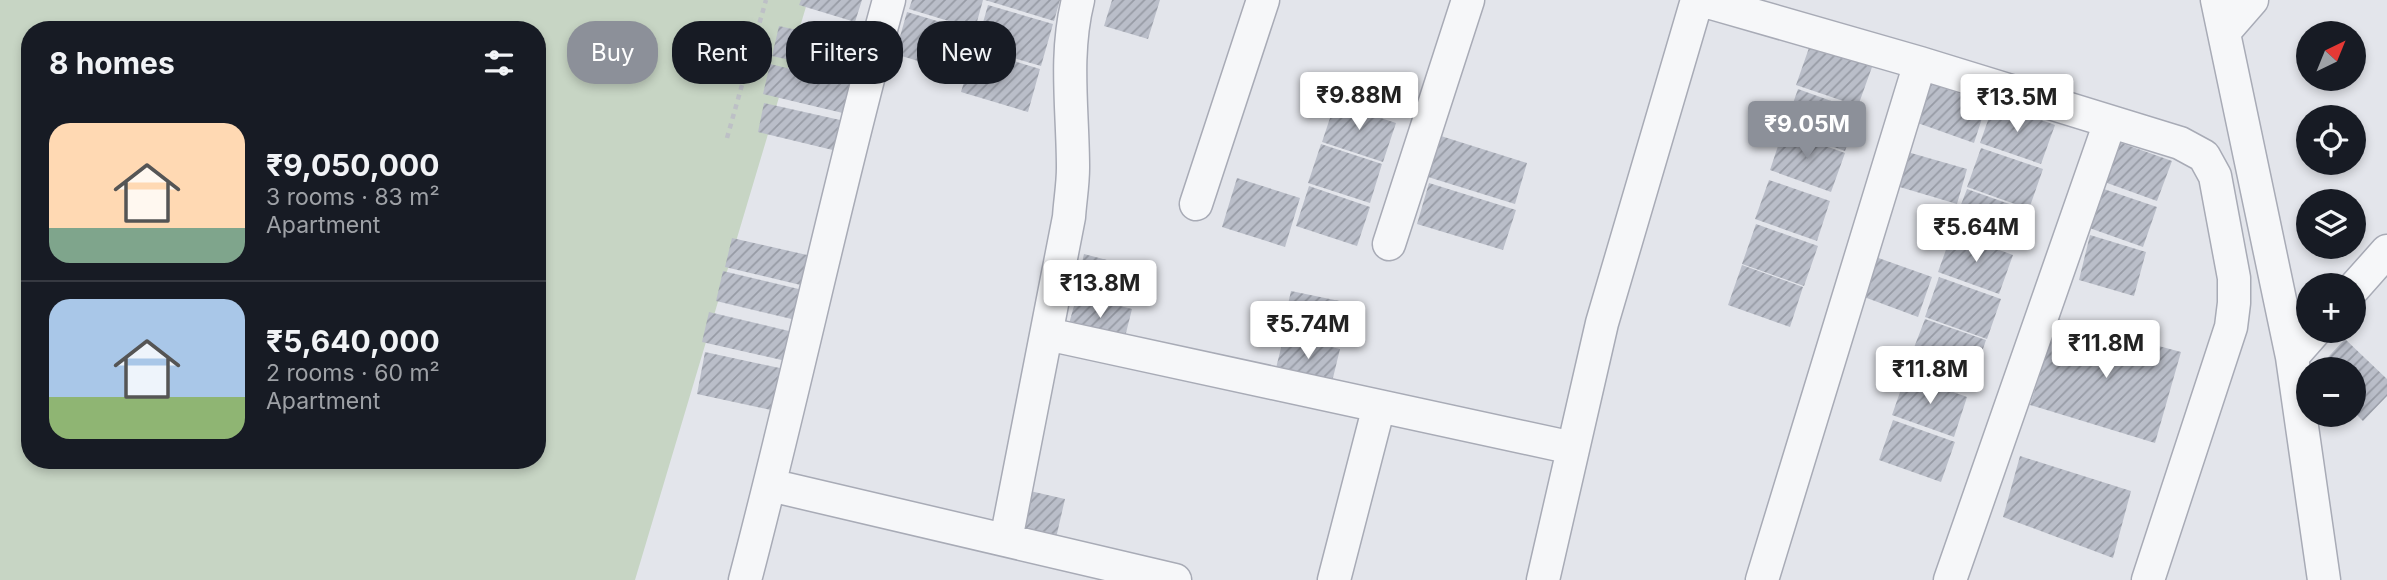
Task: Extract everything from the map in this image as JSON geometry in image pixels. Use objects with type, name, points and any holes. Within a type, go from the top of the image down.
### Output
[{"type":"street","points":[[745,580],[889,0]]},
{"type":"street","points":[[1006,540],[1069,217],[1073,169],[1069,67],[1071,27],[1078,0]]},
{"type":"street","points":[[1196,204],[1263,0]]},
{"type":"street","points":[[1390,244],[1468,0]]},
{"type":"street","points":[[1543,580],[1602,323],[1699,0],[1920,63],[2180,144],[2204,156],[2215,176],[2234,278],[2231,327],[2148,580]]},
{"type":"street","points":[[2217,0],[2292,357],[2324,580]]},
{"type":"street","points":[[2225,31],[2252,0]]},
{"type":"street","points":[[1762,580],[1920,63]]},
{"type":"street","points":[[1950,580],[2109,122]]},
{"type":"street","points":[[2366,275],[2387,251]]},
{"type":"street","points":[[1047,334],[1573,448]]},
{"type":"street","points":[[2292,357],[2304,343]]},
{"type":"street","points":[[1334,580],[1379,406]]},
{"type":"street","points":[[770,485],[1175,580]]},
{"type":"path","points":[[727,138],[766,0]]},
{"type":"green space","points":[[0,0],[808,0],[802,21],[786,21],[786,74],[635,580],[0,580]]},
{"type":"building","points":[[801,0],[862,0],[855,21],[799,5]]},
{"type":"building","points":[[912,0],[983,0],[977,21],[949,21],[909,9]]},
{"type":"building","points":[[985,0],[1060,0],[1054,21]]},
{"type":"building","points":[[1112,0],[1160,0],[1148,39],[1104,26]]},
{"type":"building","points":[[988,5],[1053,24],[1041,66],[1016,59],[1016,21],[983,21]]},
{"type":"building","points":[[907,12],[937,21],[917,21],[917,61],[903,56],[903,26]]},
{"type":"building","points":[[779,26],[786,28],[786,59],[772,56]]},
{"type":"building","points":[[1810,45],[1872,67],[1858,106],[1796,85]]},
{"type":"building","points":[[1016,62],[1040,69],[1028,112],[961,92],[963,84],[1016,84]]},
{"type":"building","points":[[772,64],[786,68],[786,84],[854,84],[847,114],[763,94],[765,84],[772,84]]},
{"type":"building","points":[[1926,82],[1987,103],[1974,143],[1912,121]]},
{"type":"building","points":[[1798,89],[1859,111],[1845,151],[1784,129]]},
{"type":"building","points":[[764,103],[849,122],[841,152],[758,132]]},
{"type":"building","points":[[1335,103],[1396,123],[1383,162],[1322,142]]},
{"type":"building","points":[[1994,103],[2055,125],[2041,164],[1980,143]]},
{"type":"building","points":[[1783,131],[1845,153],[1831,192],[1770,170]]},
{"type":"building","points":[[1441,136],[1527,163],[1515,204],[1428,177]]},
{"type":"building","points":[[2110,139],[2172,161],[2157,201],[2096,179]]},
{"type":"building","points":[[1321,144],[1382,164],[1370,203],[1308,183]]},
{"type":"building","points":[[1981,148],[2043,169],[2029,209],[1967,187]]},
{"type":"building","points":[[1904,151],[1967,169],[1957,204],[1893,185]]},
{"type":"building","points":[[1237,178],[1300,198],[1285,247],[1222,227]]},
{"type":"building","points":[[1769,180],[1830,201],[1817,241],[1755,219]]},
{"type":"building","points":[[1429,183],[1516,210],[1503,250],[1417,224]]},
{"type":"building","points":[[1309,186],[1370,207],[1357,246],[1296,226]]},
{"type":"building","points":[[2095,186],[2157,207],[2143,247],[2081,225]]},
{"type":"building","points":[[1967,189],[2029,211],[2014,250],[1952,228]]},
{"type":"building","points":[[1756,224],[1818,246],[1804,286],[1742,264]]},
{"type":"building","points":[[1952,233],[2013,255],[1999,294],[1938,272]]},
{"type":"building","points":[[2090,235],[2146,252],[2134,296],[2079,280]]},
{"type":"building","points":[[732,238],[816,257],[809,287],[725,267]]},
{"type":"building","points":[[1084,254],[1141,269],[1132,305],[1075,291]]},
{"type":"building","points":[[1870,255],[1932,277],[1918,317],[1856,294]]},
{"type":"building","points":[[1742,265],[1803,287],[1790,327],[1728,305]]},
{"type":"building","points":[[723,271],[807,291],[800,321],[716,301]]},
{"type":"building","points":[[1939,277],[2001,299],[1987,339],[1925,317]]},
{"type":"building","points":[[1291,291],[1354,304],[1346,345],[1282,331]]},
{"type":"building","points":[[1077,295],[1132,309],[1123,345],[1067,331]]},
{"type":"building","points":[[709,312],[793,332],[786,361],[702,342]]},
{"type":"building","points":[[1925,319],[1986,340],[1972,381],[1910,358]]},
{"type":"building","points":[[2058,319],[2181,352],[2155,443],[2030,405]]},
{"type":"building","points":[[1284,336],[1340,349],[1331,386],[1275,372]]},
{"type":"building","points":[[2341,343],[2349,343],[2364,357],[2328,357]]},
{"type":"building","points":[[705,352],[789,370],[780,412],[697,394]]},
{"type":"building","points":[[2366,359],[2387,379],[2387,396],[2366,418]]},
{"type":"building","points":[[1906,375],[1967,397],[1954,437],[1892,415]]},
{"type":"building","points":[[1893,420],[1955,442],[1941,482],[1879,460]]},
{"type":"building","points":[[2020,456],[2131,491],[2113,558],[2003,517]]},
{"type":"building","points":[[1030,491],[1065,499],[1056,538],[1021,530]]}]
